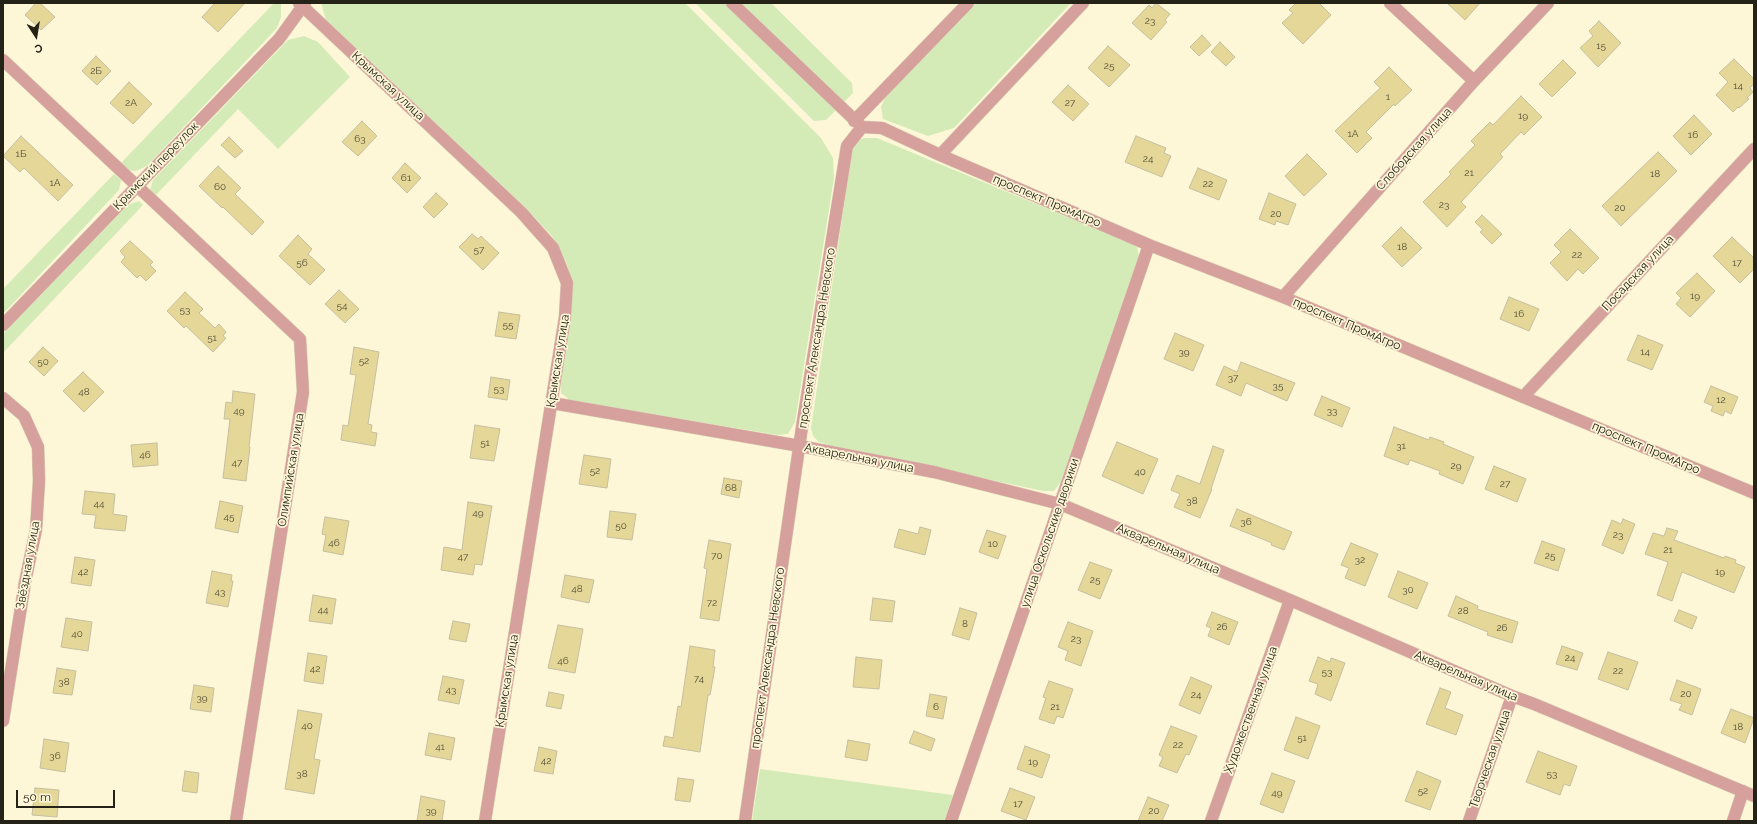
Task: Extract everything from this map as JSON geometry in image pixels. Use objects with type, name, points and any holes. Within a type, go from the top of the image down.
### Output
[{"type":"street","points":[[732,3],[858,124]]},
{"type":"street","name":"проспект Александра Невского","points":[[744,821],[800,446],[847,146],[858,124],[968,3]]},
{"type":"street","points":[[940,155],[1083,3]]},
{"type":"street","points":[[1390,3],[1474,82]]},
{"type":"street","name":"Слободская улица","points":[[1283,297],[1474,82],[1548,3]]},
{"type":"street","name":"Крымский переулок","points":[[3,325],[279,39],[302,4]]},
{"type":"street","name":"Крымская улица","points":[[302,4],[521,212],[553,248],[567,283],[565,317],[552,403],[485,821]]},
{"type":"street","name":"Олимпийская улица","points":[[3,60],[300,339],[303,392],[236,821]]},
{"type":"street","name":"проспект ПромАгро","points":[[858,124],[882,128],[940,155],[1149,245],[1283,297],[1754,493]]},
{"type":"street","name":"Посадская улица","points":[[1523,397],[1754,149]]},
{"type":"street","name":"улица Оскольские дворики","points":[[951,821],[1149,245]]},
{"type":"street","name":"Звёздная улица","points":[[3,398],[24,416],[38,447],[39,481],[36,530],[25,582],[3,721]]},
{"type":"street","name":"Акварельная улица","points":[[552,403],[800,446],[934,472],[1060,504],[1290,600],[1512,696],[1748,793]]},
{"type":"street","name":"Художественная улица","points":[[1211,821],[1290,600]]},
{"type":"street","name":"Творческая улица","points":[[1469,821],[1512,696]]},
{"type":"street","points":[[1733,821],[1748,793]]},
{"type":"green space","points":[[274,3],[281,3],[281,17],[277,28],[147,166],[136,171],[128,170],[121,163]]},
{"type":"green space","points":[[321,3],[685,3],[821,138],[833,158],[834,178],[795,422],[788,434],[778,435],[571,401],[561,393],[560,380],[573,291],[567,264],[552,236],[524,206],[326,20]]},
{"type":"green space","points":[[695,3],[771,3],[852,83],[853,93],[826,120],[814,121]]},
{"type":"green space","points":[[976,3],[1071,3],[954,128],[928,136],[883,119],[881,107],[886,96]]},
{"type":"green space","points":[[304,36],[318,42],[350,77],[278,149],[238,109],[156,195],[150,190],[153,180],[288,40]]},
{"type":"green space","points":[[864,138],[877,138],[1137,247],[1139,257],[1137,268],[1061,482],[1054,491],[1043,491],[832,446],[819,442],[813,436],[811,428],[852,151],[857,141]]},
{"type":"green space","points":[[114,174],[121,180],[119,190],[3,314],[3,289]]},
{"type":"green space","points":[[139,201],[143,205],[3,353],[3,334],[128,205]]},
{"type":"green space","points":[[760,769],[953,795],[944,821],[752,821]]},
{"type":"building","points":[[36,3],[40,3],[55,17],[41,30],[25,15]]},
{"type":"building","points":[[215,3],[245,3],[218,32],[202,17]]},
{"type":"building","points":[[1156,3],[1170,14],[1165,20],[1167,22],[1151,40],[1132,23],[1149,5],[1152,8]]},
{"type":"building","points":[[1296,3],[1319,3],[1331,15],[1303,44],[1282,23],[1293,13],[1289,10]]},
{"type":"building","points":[[1447,3],[1480,3],[1465,20]]},
{"type":"building","points":[[1599,21],[1621,43],[1598,67],[1580,48],[1593,36],[1589,31]]},
{"type":"building","points":[[1202,35],[1211,45],[1199,56],[1190,47]]},
{"type":"building","points":[[1220,42],[1235,57],[1226,66],[1211,52]]},
{"type":"building","points":[[1108,46],[1130,65],[1109,87],[1088,68]]},
{"type":"building","points":[[96,56],[111,71],[97,85],[82,71]]},
{"type":"building","points":[[1734,59],[1754,79],[1754,84],[1750,88],[1753,92],[1747,98],[1749,99],[1733,112],[1716,95],[1728,82],[1719,73]]},
{"type":"building","points":[[1563,60],[1576,73],[1552,97],[1539,84]]},
{"type":"building","points":[[1389,67],[1412,90],[1395,106],[1394,104],[1366,132],[1372,138],[1357,153],[1335,131],[1380,88],[1374,82]]},
{"type":"building","points":[[129,82],[152,104],[133,124],[110,103]]},
{"type":"building","points":[[1068,85],[1089,104],[1073,121],[1052,102]]},
{"type":"building","points":[[1521,96],[1542,117],[1524,135],[1521,132],[1500,154],[1503,157],[1461,202],[1466,207],[1447,227],[1423,202],[1451,174],[1449,172],[1475,145],[1471,141],[1490,122],[1493,125]]},
{"type":"building","points":[[1694,115],[1712,134],[1691,155],[1673,136]]},
{"type":"building","points":[[362,121],[377,136],[358,156],[342,142]]},
{"type":"building","points":[[21,136],[73,185],[58,201],[24,168],[20,172],[3,156]]},
{"type":"building","points":[[1136,136],[1166,148],[1164,153],[1171,156],[1162,177],[1125,162]]},
{"type":"building","points":[[229,137],[243,151],[235,158],[221,145]]},
{"type":"building","points":[[1658,152],[1677,171],[1621,226],[1602,206]]},
{"type":"building","points":[[1307,154],[1327,174],[1304,196],[1285,176]]},
{"type":"building","points":[[405,163],[421,178],[407,193],[392,178]]},
{"type":"building","points":[[218,166],[241,188],[235,194],[264,222],[252,235],[199,186]]},
{"type":"building","points":[[1198,168],[1227,180],[1219,200],[1189,188]]},
{"type":"building","points":[[436,193],[448,204],[434,218],[423,207]]},
{"type":"building","points":[[1269,193],[1296,204],[1288,225],[1276,221],[1275,225],[1259,219]]},
{"type":"building","points":[[1482,215],[1502,234],[1492,244],[1480,232],[1483,230],[1475,222]]},
{"type":"building","points":[[1401,227],[1422,248],[1402,267],[1382,246]]},
{"type":"building","points":[[1570,229],[1599,258],[1583,274],[1578,269],[1567,281],[1550,263],[1561,252],[1554,245]]},
{"type":"building","points":[[472,234],[478,239],[481,236],[499,253],[483,270],[459,247]]},
{"type":"building","points":[[298,235],[312,249],[308,254],[325,270],[310,285],[279,256]]},
{"type":"building","points":[[1732,237],[1754,258],[1754,269],[1740,283],[1713,256]]},
{"type":"building","points":[[130,241],[153,262],[150,265],[156,271],[146,281],[140,275],[137,278],[121,262],[125,257],[120,251]]},
{"type":"building","points":[[1697,273],[1715,291],[1690,317],[1676,304],[1681,298],[1676,293]]},
{"type":"building","points":[[339,290],[359,309],[345,323],[325,304]]},
{"type":"building","points":[[185,292],[203,309],[199,313],[215,328],[219,324],[226,332],[223,336],[226,338],[213,352],[186,326],[184,328],[167,311]]},
{"type":"building","points":[[1509,297],[1539,309],[1529,331],[1500,319]]},
{"type":"building","points":[[499,312],[520,315],[516,339],[495,336]]},
{"type":"building","points":[[1175,333],[1204,345],[1193,371],[1164,359]]},
{"type":"building","points":[[1638,335],[1663,345],[1652,370],[1627,360]]},
{"type":"building","points":[[43,347],[58,361],[44,376],[29,362]]},
{"type":"building","points":[[354,347],[379,352],[368,424],[372,425],[371,432],[377,433],[375,446],[341,440],[343,425],[348,426],[356,375],[350,374]]},
{"type":"building","points":[[1241,362],[1295,383],[1287,401],[1246,383],[1241,396],[1216,385],[1224,366],[1237,372]]},
{"type":"building","points":[[83,372],[104,392],[84,412],[63,391]]},
{"type":"building","points":[[491,377],[510,380],[507,400],[488,397]]},
{"type":"building","points":[[1711,386],[1738,397],[1731,414],[1725,411],[1723,416],[1711,411],[1713,406],[1704,402]]},
{"type":"building","points":[[233,391],[255,394],[246,481],[223,478],[230,419],[224,419],[226,402],[232,403]]},
{"type":"building","points":[[1322,396],[1350,408],[1342,427],[1314,415]]},
{"type":"building","points":[[475,425],[500,429],[494,461],[470,458]]},
{"type":"building","points":[[1394,427],[1429,440],[1430,437],[1444,442],[1443,444],[1474,457],[1463,484],[1439,474],[1440,471],[1410,460],[1408,465],[1384,456]]},
{"type":"building","points":[[1117,442],[1158,459],[1143,494],[1102,476]]},
{"type":"building","points":[[157,443],[158,465],[133,467],[131,445]]},
{"type":"building","points":[[1213,446],[1224,450],[1212,489],[1200,518],[1174,507],[1180,494],[1171,490],[1177,475],[1200,484]]},
{"type":"building","points":[[584,455],[611,459],[607,488],[579,484]]},
{"type":"building","points":[[1494,466],[1526,479],[1517,502],[1485,489]]},
{"type":"building","points":[[724,478],[742,481],[739,498],[721,494]]},
{"type":"building","points":[[85,491],[115,494],[113,514],[127,516],[125,531],[94,528],[96,515],[82,514]]},
{"type":"building","points":[[220,501],[243,506],[238,533],[215,528]]},
{"type":"building","points":[[468,502],[492,506],[482,565],[475,564],[473,575],[441,570],[444,547],[462,550]]},
{"type":"building","points":[[1237,509],[1292,532],[1284,550],[1271,545],[1272,543],[1230,526]]},
{"type":"building","points":[[610,511],[636,514],[632,540],[607,537]]},
{"type":"building","points":[[325,517],[349,521],[343,555],[323,551],[326,535],[322,534]]},
{"type":"building","points":[[1623,519],[1635,524],[1623,554],[1602,545],[1612,520],[1621,524]]},
{"type":"building","points":[[920,527],[931,530],[925,555],[894,547],[899,529],[918,534]]},
{"type":"building","points":[[1667,528],[1678,531],[1674,540],[1724,558],[1725,556],[1736,560],[1735,563],[1745,567],[1734,593],[1682,572],[1672,601],[1657,595],[1668,562],[1645,554],[1653,533],[1664,536]]},
{"type":"building","points":[[987,530],[1006,536],[998,559],[979,552]]},
{"type":"building","points":[[709,540],[731,544],[719,621],[700,618],[707,569],[704,568]]},
{"type":"building","points":[[1542,541],[1565,549],[1558,571],[1534,563]]},
{"type":"building","points":[[1351,543],[1378,554],[1365,586],[1345,578],[1349,568],[1341,565]]},
{"type":"building","points":[[75,557],[95,560],[91,586],[71,583]]},
{"type":"building","points":[[1090,562],[1112,570],[1100,599],[1078,590]]},
{"type":"building","points":[[212,571],[232,575],[231,581],[233,581],[228,607],[206,603]]},
{"type":"building","points":[[1398,571],[1428,583],[1417,609],[1388,597]]},
{"type":"building","points":[[565,575],[594,580],[589,603],[561,597]]},
{"type":"building","points":[[313,595],[336,599],[332,624],[309,621]]},
{"type":"building","points":[[1456,596],[1478,606],[1477,609],[1518,622],[1512,643],[1487,635],[1488,632],[1448,616]]},
{"type":"building","points":[[873,598],[895,601],[892,622],[870,620]]},
{"type":"building","points":[[960,608],[977,613],[969,640],[952,635]]},
{"type":"building","points":[[1679,610],[1697,617],[1692,629],[1674,621]]},
{"type":"building","points":[[1212,612],[1238,622],[1229,645],[1208,636],[1211,628],[1206,626]]},
{"type":"building","points":[[66,618],[92,622],[88,651],[61,647]]},
{"type":"building","points":[[453,621],[470,624],[466,642],[449,639]]},
{"type":"building","points":[[1068,622],[1093,631],[1081,666],[1065,660],[1068,651],[1058,647]]},
{"type":"building","points":[[558,625],[583,629],[575,673],[548,668]]},
{"type":"building","points":[[690,646],[715,650],[713,667],[715,667],[710,695],[708,695],[700,752],[663,746],[665,736],[673,738],[678,706],[681,707]]},
{"type":"building","points":[[1562,646],[1583,653],[1577,670],[1556,664]]},
{"type":"building","points":[[1608,652],[1638,662],[1628,690],[1598,679]]},
{"type":"building","points":[[308,653],[327,656],[323,684],[304,681]]},
{"type":"building","points":[[856,657],[882,660],[879,689],[853,687]]},
{"type":"building","points":[[1318,657],[1330,662],[1331,658],[1345,663],[1331,701],[1315,694],[1318,684],[1309,681]]},
{"type":"building","points":[[57,668],[76,671],[72,695],[53,693]]},
{"type":"building","points":[[443,676],[464,680],[459,704],[438,700]]},
{"type":"building","points":[[1191,677],[1212,686],[1200,714],[1179,705]]},
{"type":"building","points":[[1677,680],[1701,689],[1692,715],[1679,710],[1682,704],[1670,700]]},
{"type":"building","points":[[1049,681],[1073,689],[1063,718],[1057,716],[1054,724],[1039,719],[1046,698],[1043,697]]},
{"type":"building","points":[[194,685],[214,688],[211,712],[190,709]]},
{"type":"building","points":[[1440,688],[1451,692],[1445,708],[1463,715],[1456,735],[1426,724]]},
{"type":"building","points":[[549,692],[564,695],[561,709],[546,706]]},
{"type":"building","points":[[930,694],[947,697],[943,719],[926,716]]},
{"type":"building","points":[[1731,709],[1754,718],[1745,743],[1721,733]]},
{"type":"building","points":[[298,710],[322,714],[314,759],[320,760],[314,794],[285,789]]},
{"type":"building","points":[[1296,717],[1320,726],[1308,759],[1284,750]]},
{"type":"building","points":[[1171,726],[1197,736],[1189,755],[1186,754],[1177,773],[1159,766],[1163,757],[1159,755]]},
{"type":"building","points":[[914,731],[935,739],[931,751],[909,743]]},
{"type":"building","points":[[429,733],[455,738],[451,760],[425,755]]},
{"type":"building","points":[[44,739],[69,743],[65,772],[40,768]]},
{"type":"building","points":[[848,740],[870,744],[867,761],[845,757]]},
{"type":"building","points":[[1025,746],[1050,755],[1042,778],[1017,769]]},
{"type":"building","points":[[539,747],[557,751],[553,774],[534,771]]},
{"type":"building","points":[[1538,751],[1577,766],[1570,786],[1564,784],[1560,795],[1526,782]]},
{"type":"building","points":[[185,771],[199,773],[197,793],[182,791]]},
{"type":"building","points":[[1417,771],[1441,781],[1430,810],[1405,801]]},
{"type":"building","points":[[1272,773],[1295,781],[1283,813],[1260,804]]},
{"type":"building","points":[[678,778],[694,780],[690,802],[675,800]]},
{"type":"building","points":[[35,788],[59,790],[57,817],[32,815]]},
{"type":"building","points":[[1010,788],[1035,797],[1026,820],[1001,811]]},
{"type":"building","points":[[421,796],[445,801],[442,821],[417,821]]},
{"type":"building","points":[[1148,797],[1169,805],[1162,821],[1138,821]]}]
